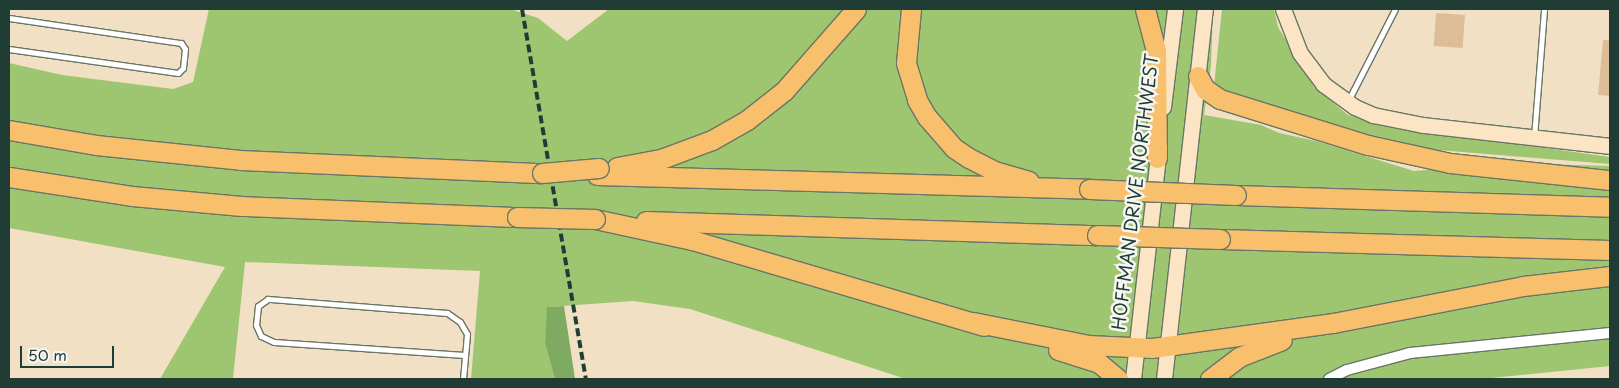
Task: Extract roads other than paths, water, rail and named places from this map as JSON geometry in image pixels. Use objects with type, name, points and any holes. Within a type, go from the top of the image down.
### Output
[{"type":"highway","points":[[598,172],[661,159],[729,132],[784,90],[856,9]]},
{"type":"highway","points":[[911,9],[906,42],[910,82],[927,117],[949,143],[969,158],[1021,180],[1089,189]]},
{"type":"highway","points":[[1145,9],[1156,51],[1157,158]]},
{"type":"highway","points":[[1198,76],[1205,90],[1220,99],[1368,145],[1450,162],[1610,180]]},
{"type":"highway","points":[[9,130],[96,145],[240,160],[473,171],[598,172],[1610,207]]},
{"type":"highway","points":[[9,177],[132,196],[242,206],[517,217],[1610,250]]},
{"type":"highway","points":[[595,219],[692,240],[973,322],[1099,363],[1118,379]]},
{"type":"highway","points":[[973,322],[1061,341],[1136,348],[1167,346],[1333,324],[1523,286],[1610,276]]},
{"type":"highway","points":[[1210,379],[1220,369],[1255,349],[1333,324]]},
{"type":"main road","name":"HOFFMAN DRIVE NORTHWEST","points":[[1133,379],[1175,9]]},
{"type":"main road","points":[[1164,379],[1206,9]]},
{"type":"main road","points":[[1283,9],[1300,53],[1324,84],[1347,102],[1373,115],[1391,120],[1610,146]]},
{"type":"street","points":[[1329,379],[1347,370],[1410,353],[1610,333]]},
{"type":"lane","points":[[1347,102],[1395,9]]},
{"type":"lane","points":[[1534,137],[1544,9]]},
{"type":"lane","points":[[9,18],[181,43],[186,49],[183,68],[178,72],[9,49]]},
{"type":"lane","points":[[463,379],[466,355],[467,334],[460,322],[447,313],[268,299],[258,306],[256,325],[261,336],[274,342],[466,355]]},
{"type":"railway","points":[[522,9],[586,379]]}]
